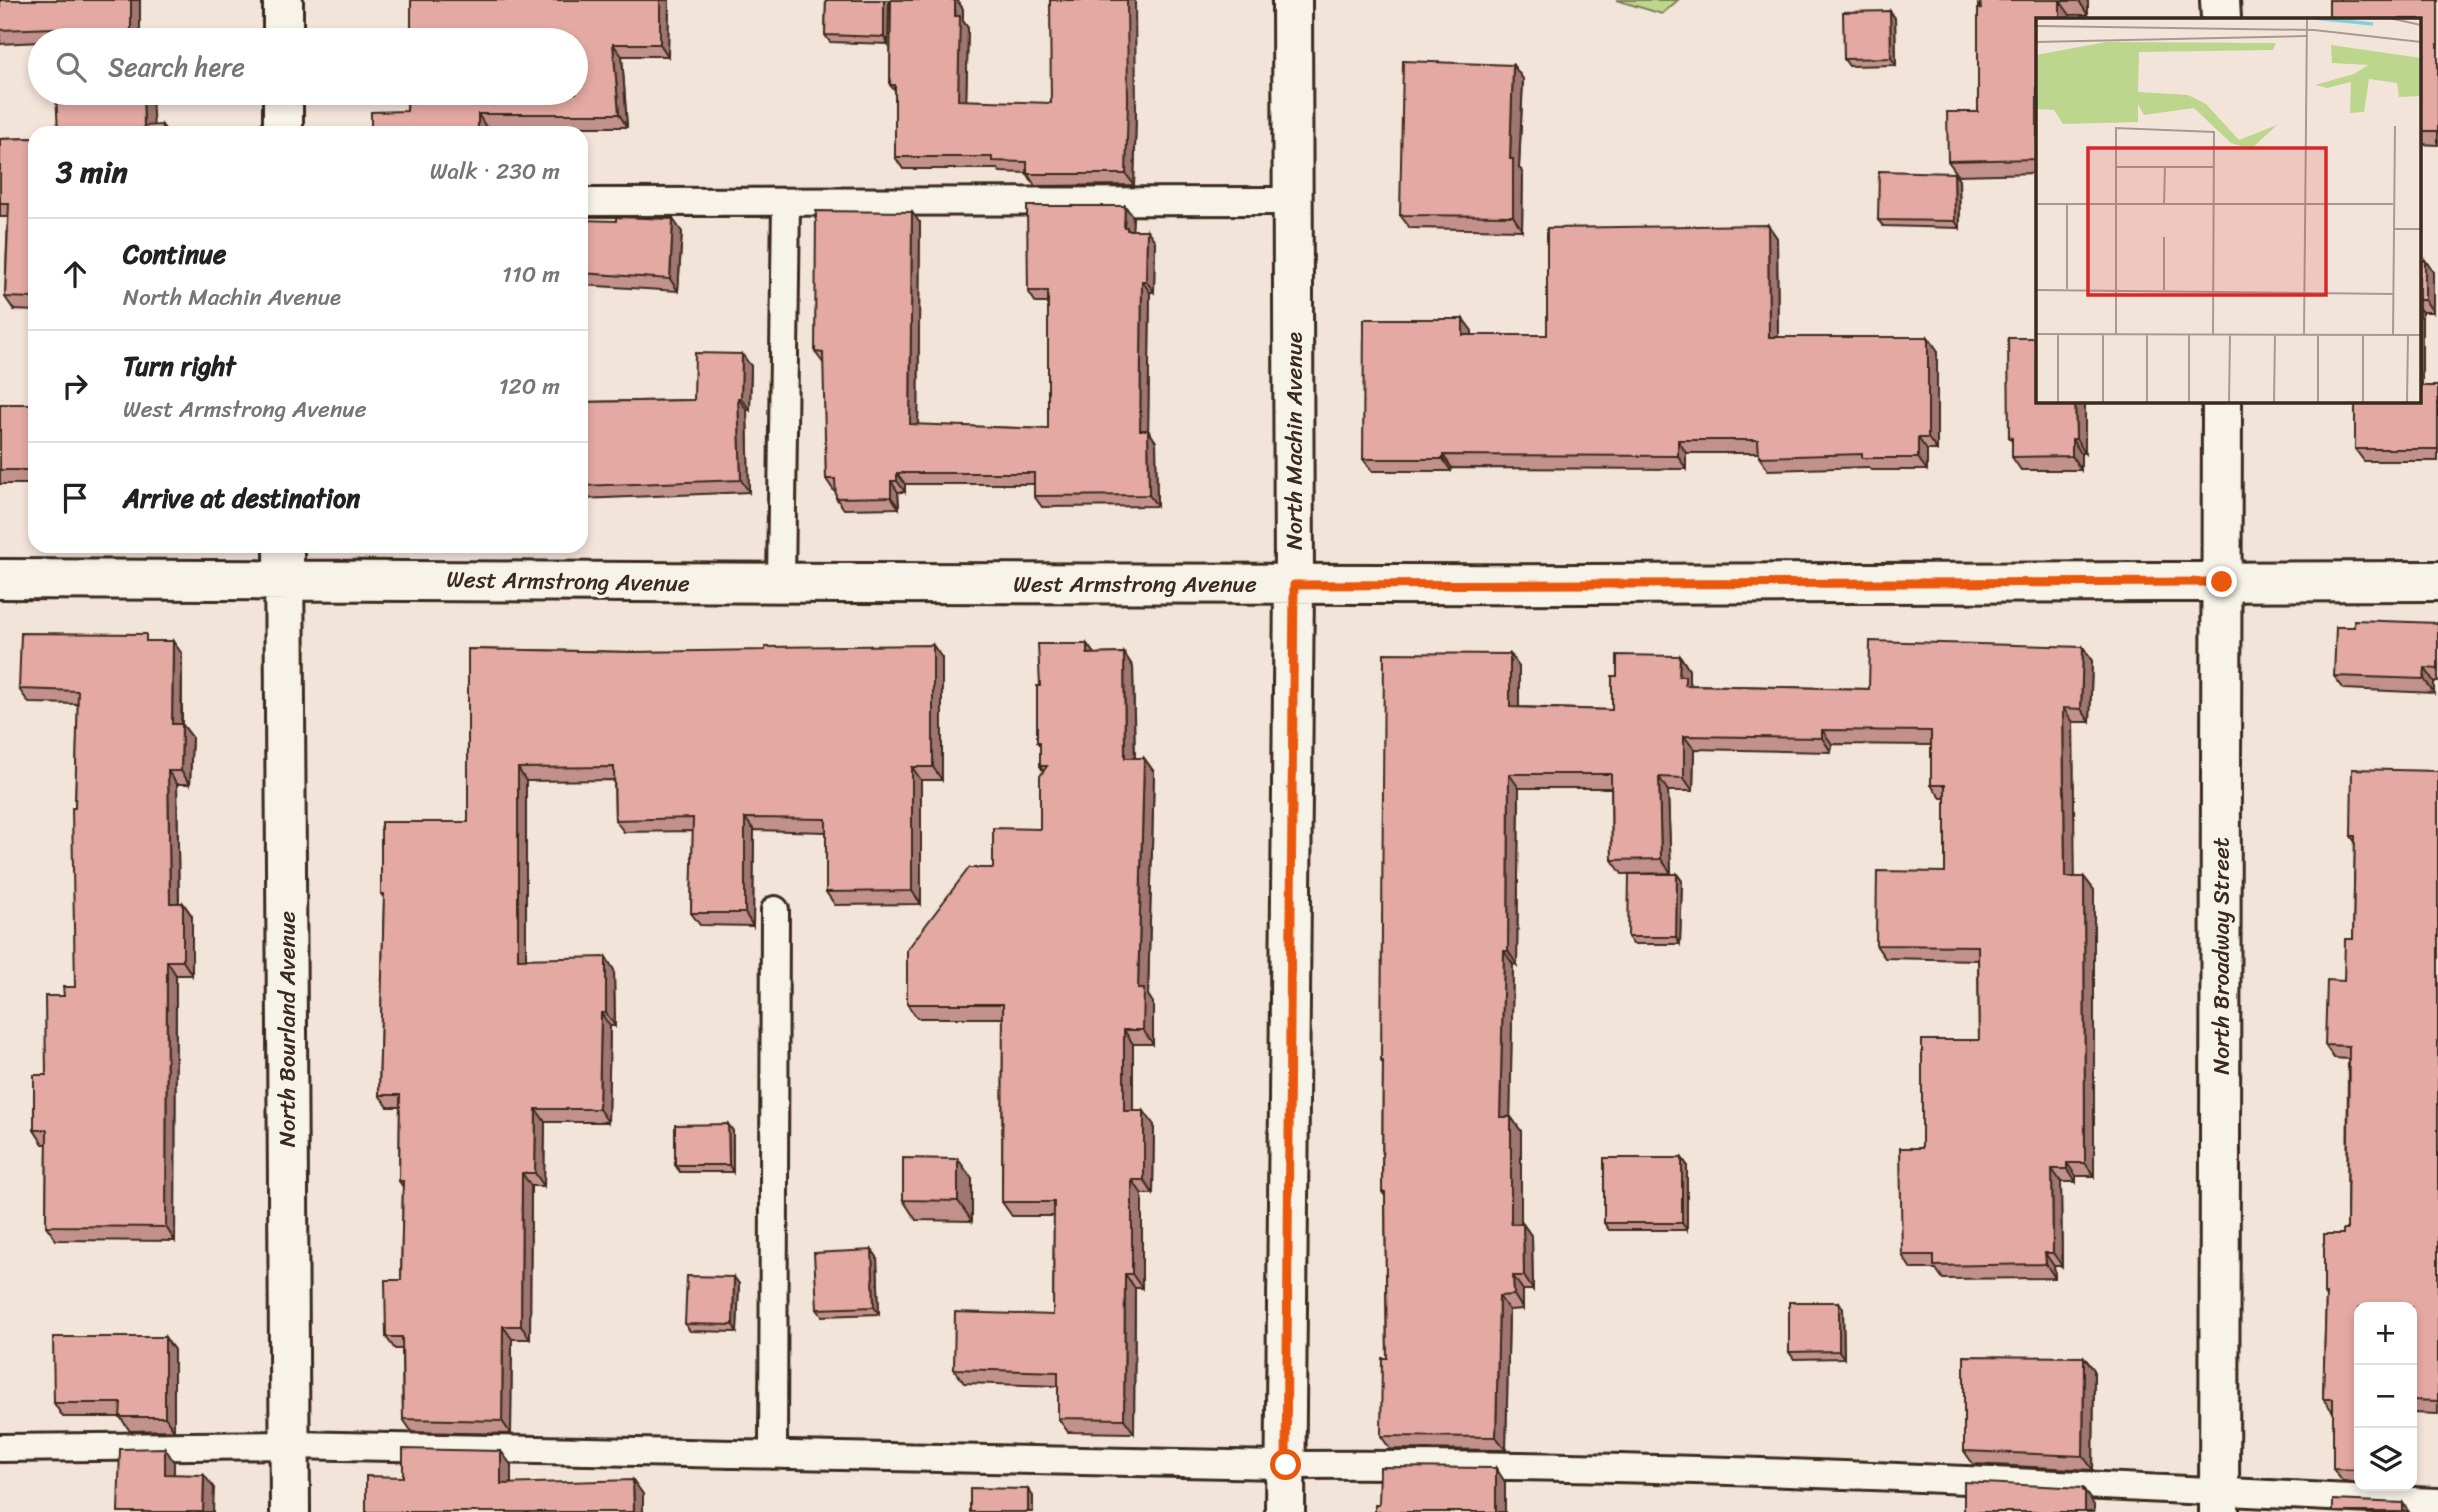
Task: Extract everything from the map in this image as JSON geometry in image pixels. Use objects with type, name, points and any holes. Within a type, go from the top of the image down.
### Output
[{"type":"street","points":[[283,0],[283,28]]},
{"type":"street","name":"North Machin Avenue","points":[[1285,1512],[1294,585],[1292,0]]},
{"type":"street","points":[[2220,0],[2221,18]]},
{"type":"street","points":[[283,105],[283,126]]},
{"type":"street","name":"North Broadway Street","points":[[2219,1502],[2222,402]]},
{"type":"street","name":"West Armstrong Avenue","points":[[0,579],[284,562],[781,583],[1294,585],[2438,581]]},
{"type":"street","name":"North Bourland Avenue","points":[[284,562],[290,1512]]},
{"type":"lane","points":[[588,202],[1293,201]]},
{"type":"lane","points":[[781,583],[786,202]]},
{"type":"lane","points":[[773,1455],[775,910]]},
{"type":"lane","points":[[0,1448],[290,1446],[1286,1465],[1420,1464],[1811,1473],[2219,1502],[2438,1502]]},
{"type":"green space","points":[[1616,0],[1678,0],[1662,14]]},
{"type":"building","points":[[0,0],[131,0],[131,28],[0,30]]},
{"type":"building","points":[[411,0],[660,0],[660,44],[613,44],[619,114],[478,114],[478,126],[371,126],[371,112],[407,111],[407,105],[588,105],[588,28],[411,28]]},
{"type":"building","points":[[826,0],[884,0],[884,37],[825,35]]},
{"type":"building","points":[[891,0],[955,0],[955,16],[960,16],[958,100],[1051,103],[1050,0],[1127,0],[1126,174],[1027,174],[1027,162],[992,161],[992,157],[895,157],[895,85],[890,85]]},
{"type":"building","points":[[1980,0],[2079,0],[2060,1],[2060,18],[2036,18],[2036,159],[1948,161],[1947,112],[1978,112],[1978,5],[1981,10]]},
{"type":"building","points":[[2329,0],[2438,0],[2438,131],[2420,131],[2420,18],[2329,18]]},
{"type":"building","points":[[1890,11],[1891,58],[1844,59],[1843,12]]},
{"type":"building","points":[[1403,61],[1513,65],[1510,159],[1513,159],[1513,216],[1400,215]]},
{"type":"building","points":[[57,105],[143,105],[144,126],[58,126]]},
{"type":"building","points":[[28,138],[28,298],[5,297],[9,203],[0,203],[0,139]]},
{"type":"building","points":[[1879,171],[1954,173],[1955,221],[1878,220]]},
{"type":"building","points":[[1027,206],[1125,206],[1124,227],[1127,227],[1127,230],[1147,230],[1146,281],[1142,281],[1140,430],[1148,430],[1149,495],[1034,496],[1034,473],[897,473],[897,481],[891,481],[891,497],[836,498],[835,479],[826,479],[823,353],[815,352],[816,211],[912,212],[910,424],[1048,429],[1048,291],[1028,291]]},
{"type":"building","points":[[616,217],[673,219],[670,279],[588,273],[588,220],[616,221]]},
{"type":"building","points":[[1768,225],[1769,337],[1928,337],[1928,438],[1918,438],[1918,458],[1862,458],[1862,454],[1759,457],[1758,440],[1678,440],[1678,456],[1443,455],[1443,459],[1363,459],[1364,319],[1463,319],[1463,335],[1547,335],[1547,228]]},
{"type":"building","points":[[2420,260],[2425,260],[2425,300],[2420,300]]},
{"type":"building","points":[[2008,338],[2036,338],[2036,402],[2075,402],[2076,439],[2072,439],[2072,456],[2012,457],[2012,438],[2009,438]]},
{"type":"building","points":[[695,353],[742,354],[741,398],[738,398],[741,480],[588,486],[588,402],[694,400]]},
{"type":"building","points":[[2420,386],[2438,386],[2438,449],[2355,449],[2355,402],[2420,402]]},
{"type":"building","points":[[0,404],[28,404],[28,470],[0,470]]},
{"type":"building","points":[[2354,620],[2438,623],[2438,669],[2425,668],[2424,679],[2334,676],[2336,627],[2354,627]]},
{"type":"building","points":[[21,633],[146,634],[146,641],[173,641],[172,724],[182,724],[181,771],[168,771],[170,903],[183,903],[183,961],[167,961],[166,1227],[46,1226],[47,1130],[34,1130],[34,1075],[46,1075],[45,996],[64,996],[63,987],[75,987],[72,808],[75,808],[78,691],[19,689]]},
{"type":"building","points":[[1870,641],[2083,647],[2081,709],[2063,708],[2065,877],[2084,877],[2085,1163],[2067,1163],[2067,1169],[2052,1169],[2053,1253],[2045,1253],[2046,1264],[1934,1266],[1934,1255],[1902,1255],[1900,1148],[1922,1148],[1922,1040],[1979,1040],[1978,946],[1876,945],[1877,871],[1945,872],[1945,785],[1931,785],[1931,731],[1822,730],[1822,738],[1684,736],[1684,778],[1659,777],[1661,859],[1612,860],[1611,774],[1509,774],[1508,951],[1504,951],[1500,1117],[1511,1117],[1511,1224],[1523,1224],[1524,1276],[1513,1276],[1514,1295],[1499,1296],[1496,1437],[1381,1436],[1382,1358],[1387,1358],[1381,1061],[1384,653],[1510,654],[1510,707],[1612,710],[1612,676],[1617,676],[1617,655],[1680,656],[1679,676],[1685,676],[1685,685],[1869,689]]},
{"type":"building","points":[[1038,644],[1087,644],[1087,654],[1124,653],[1125,758],[1144,758],[1138,989],[1144,989],[1143,1030],[1124,1030],[1124,1111],[1144,1111],[1144,1180],[1132,1180],[1132,1274],[1125,1274],[1124,1419],[1058,1418],[1058,1372],[954,1369],[955,1312],[1053,1315],[1054,1202],[1002,1202],[1003,1004],[907,1004],[907,950],[969,868],[993,868],[993,828],[1040,829],[1040,776],[1047,766],[1040,766],[1040,742],[1037,742],[1037,686],[1040,686]]},
{"type":"building","points":[[933,645],[933,767],[912,767],[912,891],[826,892],[826,819],[745,818],[745,913],[691,913],[693,818],[615,820],[614,767],[518,768],[518,959],[606,957],[606,1013],[601,1013],[599,1109],[536,1109],[535,1173],[522,1173],[521,1326],[503,1326],[502,1421],[403,1419],[402,1337],[386,1337],[385,1280],[401,1280],[403,1181],[399,1181],[400,1095],[379,1095],[384,894],[381,894],[381,822],[468,822],[468,649],[633,652]]},
{"type":"building","points":[[2352,769],[2438,771],[2438,1401],[2417,1400],[2417,1302],[2354,1302],[2354,1470],[2333,1469],[2333,1399],[2323,1399],[2326,1294],[2324,1234],[2343,1234],[2343,1229],[2347,1229],[2349,1046],[2325,1045],[2327,980],[2344,981],[2345,939],[2353,939],[2355,836],[2351,836]]},
{"type":"building","points":[[1629,874],[1677,874],[1676,937],[1628,937]]},
{"type":"building","points":[[728,1124],[729,1165],[675,1165],[675,1125]]},
{"type":"building","points":[[903,1158],[958,1159],[958,1201],[903,1200]]},
{"type":"building","points":[[1604,1158],[1682,1158],[1682,1223],[1604,1223]]},
{"type":"building","points":[[872,1250],[874,1307],[817,1309],[814,1253]]},
{"type":"building","points":[[687,1276],[734,1277],[733,1325],[685,1324]]},
{"type":"building","points":[[1789,1302],[1839,1302],[1839,1351],[1789,1352]]},
{"type":"building","points":[[53,1337],[165,1337],[165,1417],[120,1417],[121,1403],[54,1403]]},
{"type":"building","points":[[1964,1356],[2084,1357],[2083,1456],[1964,1451]]},
{"type":"building","points":[[165,1448],[165,1474],[204,1475],[203,1512],[118,1512],[120,1449]]},
{"type":"building","points":[[403,1449],[501,1451],[501,1484],[633,1480],[634,1512],[366,1512],[366,1476],[403,1477]]},
{"type":"building","points":[[1380,1467],[1496,1468],[1496,1512],[1375,1512],[1375,1505],[1379,1505]]},
{"type":"building","points":[[1964,1482],[2083,1488],[2085,1512],[1964,1512]]},
{"type":"building","points":[[970,1488],[1028,1489],[1028,1512],[970,1512]]},
{"type":"building","points":[[2333,1500],[2403,1503],[2403,1511],[2406,1512],[2333,1512]]},
{"type":"route","points":[[1286,1465],[1294,585],[2222,582]]}]
